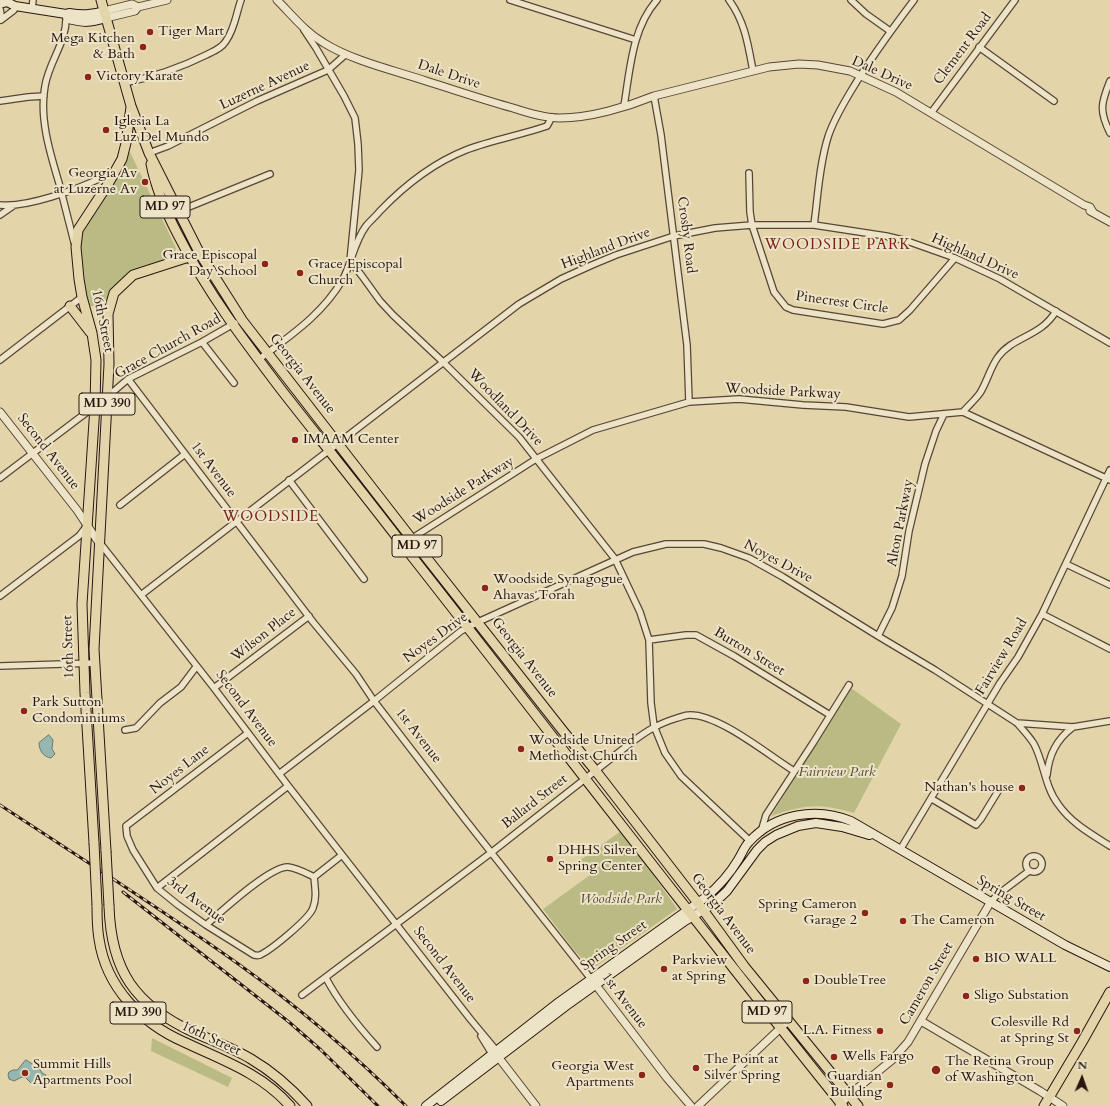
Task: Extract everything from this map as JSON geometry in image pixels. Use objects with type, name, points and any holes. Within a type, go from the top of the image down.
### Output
[{"type":"main road","name":"Georgia Avenue","points":[[101,0],[131,106],[149,153],[199,252],[242,320],[411,538],[563,731],[596,770],[748,970],[858,1106]]},
{"type":"main road","points":[[0,4],[7,2],[15,6],[66,14],[105,15]]},
{"type":"main road","name":"16th Street","points":[[131,106],[126,143],[122,159],[108,184],[78,230],[76,247],[78,279],[93,337],[96,360],[95,406],[82,604],[83,663],[99,939],[107,969],[131,1006],[148,1022],[159,1030],[242,1068],[262,1081],[290,1106]]},
{"type":"main road","name":"Georgia Avenue","points":[[149,153],[155,185],[169,217],[190,258],[232,325],[780,1029],[841,1105]]},
{"type":"main road","name":"16th Street","points":[[199,252],[190,258],[133,275],[114,293],[108,314],[109,364],[99,543],[95,663],[112,942],[118,961],[126,978],[155,1010],[165,1017],[250,1058],[266,1068],[294,1092],[307,1106]]},
{"type":"main road","points":[[70,306],[93,337]]},
{"type":"main road","name":"Spring Street","points":[[430,1105],[593,982],[700,906],[729,874],[750,841],[777,822],[794,816],[811,813],[826,814],[852,821],[1064,945],[1110,967]]},
{"type":"main road","name":"Spring Street","points":[[700,906],[713,904],[727,891],[757,850],[765,842],[776,835],[798,826],[816,824],[842,827],[863,833],[900,850]]},
{"type":"main road","points":[[1044,1106],[1110,992]]},
{"type":"main road","points":[[131,1006],[138,1007],[164,1026],[183,1036],[190,1036],[197,1033],[208,1046],[233,1058],[242,1068]]},
{"type":"street","points":[[32,9],[33,0]]},
{"type":"street","points":[[105,15],[132,4],[138,7],[167,0]]},
{"type":"street","points":[[124,82],[136,80],[186,65],[220,48],[232,32],[241,0]]},
{"type":"street","name":"Dale Drive","points":[[277,0],[301,26],[324,43],[345,54],[491,102],[539,116],[577,118],[632,104],[634,100],[645,100],[654,96],[769,67],[799,64],[837,68],[860,76],[896,92],[1084,205],[1090,207],[1094,212],[1110,222]]},
{"type":"street","points":[[510,0],[636,40]]},
{"type":"street","points":[[624,106],[636,40],[642,24],[657,0]]},
{"type":"street","points":[[729,0],[735,8],[745,29],[753,71]]},
{"type":"street","points":[[851,0],[890,31]]},
{"type":"street","points":[[814,225],[821,162],[828,136],[842,107],[860,76],[890,31],[914,0]]},
{"type":"street","name":"Clement Road","points":[[931,113],[1015,0]]},
{"type":"street","points":[[0,20],[14,10],[15,6]]},
{"type":"street","points":[[0,9],[0,20]]},
{"type":"street","points":[[66,14],[66,32],[49,69],[44,96],[49,146],[76,247]]},
{"type":"street","points":[[301,26],[316,48],[355,118],[359,170],[350,261]]},
{"type":"street","points":[[979,47],[1054,101]]},
{"type":"street","name":"Luzerne Avenue","points":[[149,153],[168,146],[258,101],[328,70],[345,54]]},
{"type":"street","points":[[1110,81],[1103,99],[1102,115],[1110,133]]},
{"type":"street","points":[[0,101],[44,96]]},
{"type":"street","name":"Crosby Road","points":[[654,96],[661,134],[687,345],[689,402]]},
{"type":"street","points":[[258,360],[307,323],[325,304],[340,283],[361,233],[396,195],[436,165],[466,150],[548,126],[552,117]]},
{"type":"street","name":"Pinecrest Circle","points":[[749,173],[750,212],[752,225],[774,292],[786,307],[793,310],[883,324],[894,322],[899,320],[910,310],[955,258]]},
{"type":"street","points":[[179,211],[270,174]]},
{"type":"street","points":[[0,205],[16,205],[61,193],[103,178]]},
{"type":"street","points":[[0,215],[16,205]]},
{"type":"street","name":"Highland Drive","points":[[142,595],[338,442],[519,304],[561,279],[616,255],[674,236],[715,228],[752,225],[814,225],[886,236],[907,241],[955,258],[1000,279],[1110,343]]},
{"type":"street","name":"Woodland Drive","points":[[350,261],[380,301],[394,316],[519,437],[615,559],[640,612],[649,640],[651,703],[654,726],[665,753],[681,776],[750,841]]},
{"type":"street","points":[[0,360],[82,297]]},
{"type":"street","points":[[1056,311],[1051,320],[1042,328],[1007,347],[998,357],[980,393],[963,412],[1108,479]]},
{"type":"street","name":"Grace Church Road","points":[[107,397],[128,379],[242,320]]},
{"type":"street","points":[[202,342],[234,383]]},
{"type":"street","name":"1st Avenue","points":[[128,379],[309,616],[356,674],[374,701],[667,1078],[691,1106]]},
{"type":"street","name":"Woodside Parkway","points":[[402,544],[536,459],[593,430],[689,402],[739,399],[803,405],[846,407],[909,417],[963,412]]},
{"type":"street","points":[[0,478],[95,406]]},
{"type":"street","name":"Second Avenue","points":[[0,412],[88,525],[99,543],[142,595],[536,1106]]},
{"type":"street","name":"Alton Parkway","points":[[878,636],[892,608],[902,576],[909,531],[925,464],[936,431],[944,414]]},
{"type":"street","points":[[120,505],[185,454]]},
{"type":"street","name":"Fairview Road","points":[[900,850],[932,799],[1000,683],[1018,657],[1042,614],[1108,479],[1110,470]]},
{"type":"street","points":[[289,480],[364,579]]},
{"type":"street","points":[[0,596],[80,536],[88,525]]},
{"type":"street","name":"Noyes Drive","points":[[279,774],[461,632],[478,622],[633,552],[666,544],[704,544],[721,548],[749,558],[783,577],[935,670],[1017,723],[1034,745],[1051,793],[1057,804],[1070,820],[1110,846]]},
{"type":"street","points":[[1066,564],[1110,585]]},
{"type":"street","points":[[1042,614],[1110,649]]},
{"type":"street","name":"Wilson Place","points":[[214,688],[309,616]]},
{"type":"street","name":"Burton Street","points":[[649,640],[696,635],[734,656],[830,715]]},
{"type":"street","points":[[0,666],[95,663]]},
{"type":"street","points":[[125,730],[136,728],[160,703],[181,687],[196,667]]},
{"type":"street","points":[[761,832],[766,815],[849,686]]},
{"type":"street","name":"Ballard Street","points":[[302,995],[492,852],[654,726],[662,722],[688,715],[700,716],[712,720],[751,742],[794,771]]},
{"type":"street","points":[[1017,723],[1073,727],[1110,721]]},
{"type":"street","points":[[1046,778],[1048,761],[1054,748],[1061,737],[1073,727]]},
{"type":"street","name":"Noyes Lane","points":[[126,826],[248,733]]},
{"type":"street","points":[[157,888],[288,786]]},
{"type":"street","points":[[932,799],[976,825],[1000,788]]},
{"type":"street","name":"3rd Avenue","points":[[126,826],[127,836],[133,850],[157,888],[206,925],[254,955],[259,956],[276,944],[304,921],[310,914],[316,899],[314,877]]},
{"type":"street","points":[[206,925],[259,880],[287,867],[304,871],[314,877],[342,855]]},
{"type":"street","name":"Cameron Street","points":[[841,1105],[849,1095],[898,1054],[908,1042],[990,902],[1029,871]]},
{"type":"street","points":[[326,978],[332,990],[359,1027],[377,1047]]},
{"type":"street","points":[[698,1106],[789,1020]]},
{"type":"street","points":[[921,1021],[1063,1106]]},
{"type":"green space","points":[[130,152],[176,248],[175,252],[169,258],[130,270],[112,290],[105,314],[96,314],[94,306],[89,306],[83,288],[79,232],[126,155]]},
{"type":"green space","name":"Fairview Park","points":[[851,688],[901,724],[854,813],[822,806],[812,806],[794,809],[771,816]]},
{"type":"green space","name":"Woodside Park","points":[[621,831],[677,909],[595,967],[589,966],[574,950],[543,909],[590,875],[579,861]]},
{"type":"green space","points":[[152,1038],[232,1078],[228,1087],[151,1051]]},
{"type":"water","points":[[49,735],[53,740],[52,749],[55,754],[51,758],[42,753],[39,746],[39,743]]},
{"type":"water","name":"Summit Hills Apartments Pool","points":[[26,1060],[39,1068],[42,1073],[46,1075],[38,1086],[31,1083],[25,1077],[14,1081],[9,1079],[9,1072],[17,1070]]},
{"type":"railway","points":[[0,805],[179,922],[259,979],[303,1013],[345,1049],[406,1106]]},
{"type":"railway","points":[[123,892],[289,1022],[321,1050],[378,1106]]},
{"type":"place","name":"Tiger Mart","points":[[150,32]]},
{"type":"place","name":"Mega Kitchen & Bath","points":[[143,47]]},
{"type":"place","name":"Victory Karate","points":[[88,77]]},
{"type":"place","name":"Iglesia La Luz Del Mundo","points":[[106,130]]},
{"type":"place","name":"Georgia Av at Luzerne Av","points":[[145,182]]},
{"type":"place","name":"Grace Episcopal Day School","points":[[265,264]]},
{"type":"place","name":"Grace Episcopal Church","points":[[300,273]]},
{"type":"place","name":"IMAAM Center","points":[[295,440]]},
{"type":"place","name":"Woodside Synagogue Ahavas Torah","points":[[485,588]]},
{"type":"place","name":"Park Sutton Condominiums","points":[[24,711]]},
{"type":"place","name":"Woodside United Methodist Church","points":[[521,749]]},
{"type":"place","name":"Nathan's house","points":[[1022,788]]},
{"type":"place","name":"DHHS Silver Spring Center","points":[[550,859]]},
{"type":"place","name":"Spring Cameron Garage 2","points":[[865,913]]},
{"type":"place","name":"The Cameron","points":[[903,921]]},
{"type":"place","name":"BIO WALL","points":[[976,959]]},
{"type":"place","name":"Parkview at Spring","points":[[664,969]]},
{"type":"place","name":"DoubleTree","points":[[806,981]]},
{"type":"place","name":"Sligo Substation","points":[[966,996]]},
{"type":"place","name":"L.A. Fitness","points":[[880,1031]]},
{"type":"place","name":"Colesville Rd at Spring St","points":[[1077,1031]]},
{"type":"place","name":"Wells Fargo","points":[[834,1057]]},
{"type":"place","name":"The Point at Silver Spring","points":[[696,1068]]},
{"type":"place","name":"The Retina Group of Washington","points":[[936,1070]]},
{"type":"place","name":"Summit Hills Apartments Pool","points":[[25,1073]]},
{"type":"place","name":"Georgia West Apartments","points":[[642,1075]]},
{"type":"place","name":"Guardian Building","points":[[890,1085]]},
{"type":"district","name":"WOODSIDE PARK","points":[[838,246]]},
{"type":"district","name":"WOODSIDE","points":[[271,518]]}]
